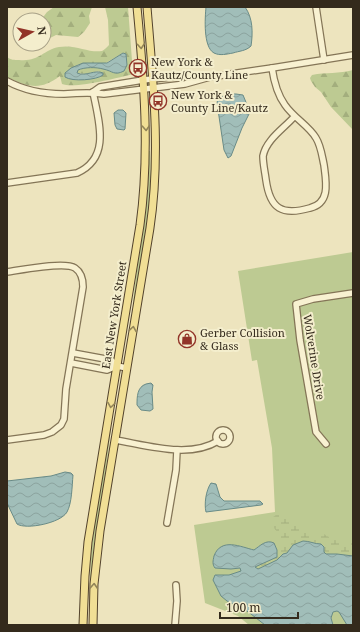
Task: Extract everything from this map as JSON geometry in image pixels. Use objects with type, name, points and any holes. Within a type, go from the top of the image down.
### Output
[{"type":"main road","name":"East New York Street","points":[[83,625],[88,542],[145,187],[146,136],[144,89],[137,7]]},
{"type":"main road","name":"East New York Street","points":[[93,625],[97,557],[153,206],[156,158],[147,7]]},
{"type":"street","points":[[316,7],[324,60]]},
{"type":"street","points":[[7,81],[30,91],[42,93],[93,92],[104,94],[185,84],[210,77],[324,60],[353,54]]},
{"type":"street","points":[[272,68],[275,86],[280,98],[294,117],[314,135],[320,145],[327,188],[323,199],[314,207],[288,212],[276,206],[269,197],[263,156],[264,150],[270,141],[294,117]]},
{"type":"street","points":[[93,92],[100,87],[143,80],[185,76],[210,77]]},
{"type":"street","points":[[7,183],[77,173],[94,160],[99,148],[100,135],[93,92]]},
{"type":"street","points":[[7,272],[64,265],[75,268],[78,271],[81,275],[83,287],[66,389],[64,419],[61,425],[52,432],[44,435],[7,440]]},
{"type":"street","name":"Wolverine Drive","points":[[326,444],[316,432],[300,340],[296,304],[313,299],[353,293]]},
{"type":"street","points":[[73,353],[111,360],[117,366]]},
{"type":"street","points":[[71,363],[107,370],[117,366],[127,368]]},
{"type":"street","points":[[115,440],[177,450],[202,448],[218,441]]},
{"type":"street","points":[[167,523],[176,470],[177,450]]},
{"type":"street","points":[[175,625],[177,601],[176,585]]},
{"type":"green space","points":[[54,7],[92,7],[89,16],[90,23],[84,32],[78,37],[56,35],[52,37],[52,12],[47,12]]},
{"type":"green space","points":[[105,7],[128,7],[133,74],[76,85],[62,84],[60,76],[53,81],[40,86],[28,85],[7,77],[7,57],[14,60],[26,60],[36,58],[47,52],[52,52],[52,50],[59,47],[76,47],[92,51],[102,51],[109,45],[108,20]],"holes":[[[123,53],[126,54],[127,65],[111,72],[90,67],[78,70],[77,73],[85,74],[99,71],[101,77],[75,80],[77,65],[89,63],[104,64]]]},
{"type":"green space","points":[[353,70],[353,130],[331,107],[321,92],[315,87],[310,78],[312,75]]},
{"type":"green space","points":[[149,151],[151,187],[149,212],[134,304],[135,284],[149,170]]},
{"type":"green space","points":[[353,252],[353,625],[249,625],[238,616],[205,603],[194,525],[275,512],[272,448],[257,360],[252,361],[238,271]]},
{"type":"green space","points":[[111,427],[90,579],[92,539]]},
{"type":"green space","points":[[278,514],[298,521],[306,530],[319,531],[334,540],[353,542],[353,556],[326,554],[324,552],[323,545],[310,541],[293,545],[287,553],[283,554],[274,562],[267,566],[256,568],[256,566],[274,559],[277,555],[277,550],[279,548],[278,533],[270,523],[273,517]]},
{"type":"water","points":[[206,7],[245,7],[250,16],[252,26],[251,46],[245,50],[221,55],[210,50],[206,39]]},
{"type":"water","points":[[123,53],[126,54],[127,65],[124,71],[116,73],[100,68],[87,68],[78,70],[77,73],[84,74],[100,72],[103,73],[103,75],[84,80],[73,80],[65,77],[65,73],[71,68],[83,63],[107,63]]},
{"type":"water","points":[[229,94],[243,95],[250,112],[231,156],[228,158],[224,150],[217,103],[218,98]]},
{"type":"water","points":[[118,110],[123,110],[126,113],[124,130],[117,129],[115,125],[114,113]]},
{"type":"water","points":[[151,383],[153,385],[153,409],[150,411],[141,410],[137,405],[139,390],[146,384]]},
{"type":"water","points":[[65,472],[73,475],[72,494],[67,512],[58,519],[35,526],[21,526],[17,524],[7,503],[7,481],[51,476]]},
{"type":"water","points":[[211,483],[216,484],[220,497],[224,501],[260,501],[263,504],[206,512],[206,497]]},
{"type":"water","points":[[303,541],[321,544],[324,547],[324,552],[326,554],[353,556],[353,625],[347,625],[337,611],[333,612],[331,618],[333,625],[265,625],[244,609],[227,601],[221,596],[213,580],[215,575],[229,575],[241,571],[240,568],[215,568],[213,564],[214,556],[217,550],[221,547],[232,545],[254,550],[266,542],[274,543],[277,550],[277,557],[255,567],[258,569],[277,560],[283,554],[287,553],[293,545]]},
{"type":"place","name":"New York & Kautz/County Line","points":[[138,68]]},
{"type":"place","name":"New York & County Line/Kautz","points":[[158,101]]},
{"type":"place","name":"Gerber Collision & Glass","points":[[187,339]]}]
